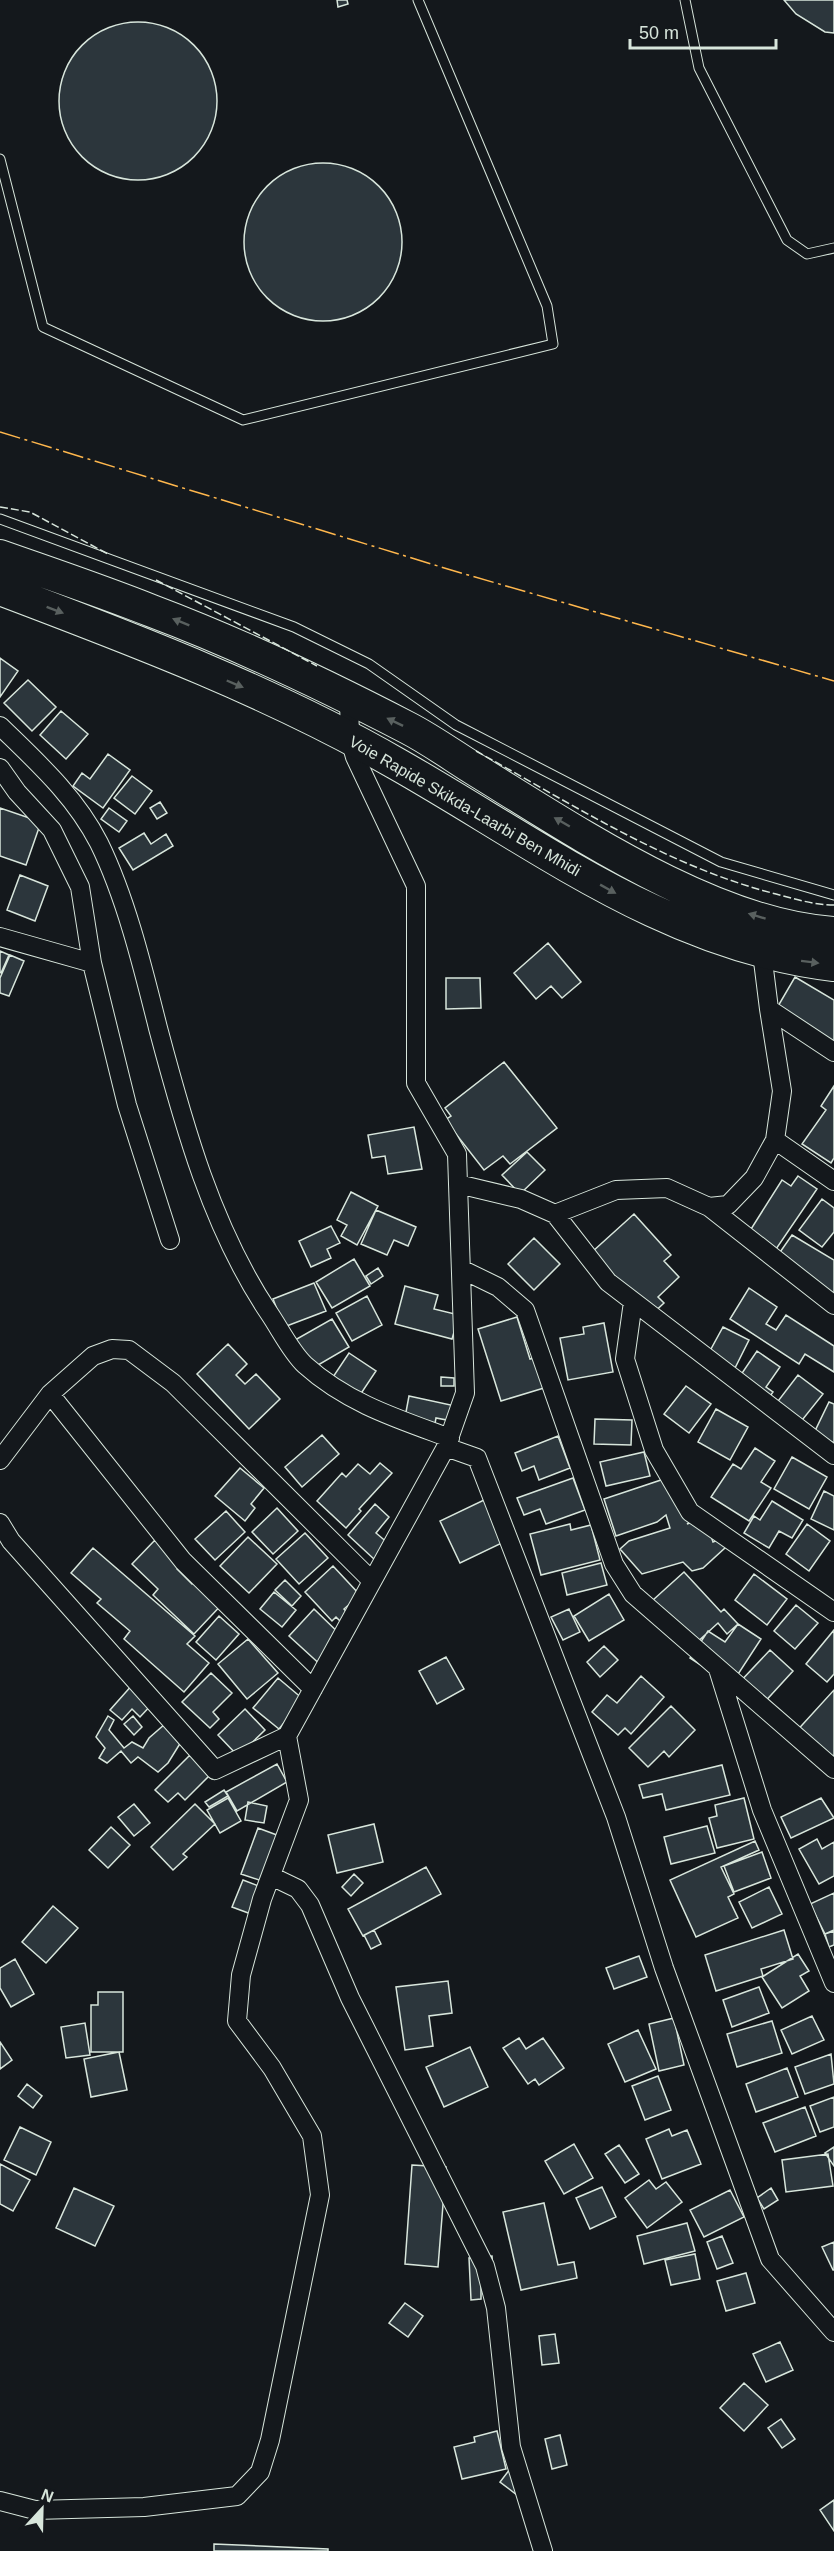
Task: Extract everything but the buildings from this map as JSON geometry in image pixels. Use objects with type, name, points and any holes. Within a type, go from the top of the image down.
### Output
[{"type":"highway","points":[[0,556],[183,623],[411,729],[542,811],[687,889],[757,916],[798,927],[834,933]]},
{"type":"highway","name":"Voie Rapide Skikda-Laarbi Ben Mhidi","points":[[0,589],[209,673],[350,739],[621,896],[689,928],[762,953],[834,965]]},
{"type":"street","points":[[0,1523],[11,1541],[215,1770],[287,1736],[448,1443],[465,1393],[457,1154],[416,1083],[416,886],[355,757],[350,739],[349,699]]},
{"type":"street","points":[[0,726],[49,773],[79,808],[99,844],[137,945],[172,1080],[210,1198],[251,1286],[304,1364],[362,1405],[477,1458],[616,1816],[664,1968],[770,2259],[834,2332]]},
{"type":"street","points":[[0,768],[17,792],[52,830],[80,887],[92,963],[127,1106],[170,1240]]},
{"type":"street","points":[[0,937],[92,963]]},
{"type":"street","points":[[709,1208],[728,1204],[747,1184],[775,1140],[782,1091],[768,1009],[762,953]]},
{"type":"street","points":[[768,1009],[834,1052]]},
{"type":"street","points":[[775,1140],[834,1181]]},
{"type":"street","points":[[458,1184],[521,1199],[555,1214],[608,1282],[834,1455]]},
{"type":"street","points":[[555,1214],[616,1190],[667,1188],[709,1208],[834,1305]]},
{"type":"street","points":[[461,1269],[498,1287],[525,1310],[614,1564],[633,1594],[834,1769]]},
{"type":"street","points":[[633,1302],[625,1359],[654,1450],[690,1512],[834,1612]]},
{"type":"street","points":[[0,1460],[50,1394],[93,1356],[112,1349],[129,1350],[173,1383],[372,1581]]},
{"type":"street","points":[[50,1394],[183,1561],[313,1689]]},
{"type":"street","points":[[717,1667],[762,1810],[834,1983]]},
{"type":"street","points":[[0,2501],[35,2510],[144,2507],[237,2496],[260,2472],[270,2440],[320,2195],[312,2136],[272,2068],[237,2021],[241,1975],[262,1899],[299,1800],[287,1736]]},
{"type":"street","points":[[271,1876],[298,1889],[310,1905],[350,1998],[485,2266],[496,2308],[511,2447],[543,2551]]},
{"type":"lane","points":[[0,159],[43,327],[243,420],[554,344],[547,306],[418,0]]},
{"type":"lane","points":[[685,0],[699,68],[787,240],[807,254],[834,248]]},
{"type":"lane","points":[[0,519],[294,627],[369,664],[456,724],[721,862],[834,895]]},
{"type":"fence","points":[[0,507],[30,512],[108,554]]},
{"type":"fence","points":[[156,580],[317,666]]},
{"type":"fence","points":[[476,751],[622,832],[697,868],[776,894],[812,903],[834,905]]},
{"type":"power","points":[[0,432],[451,570],[834,681]]}]
